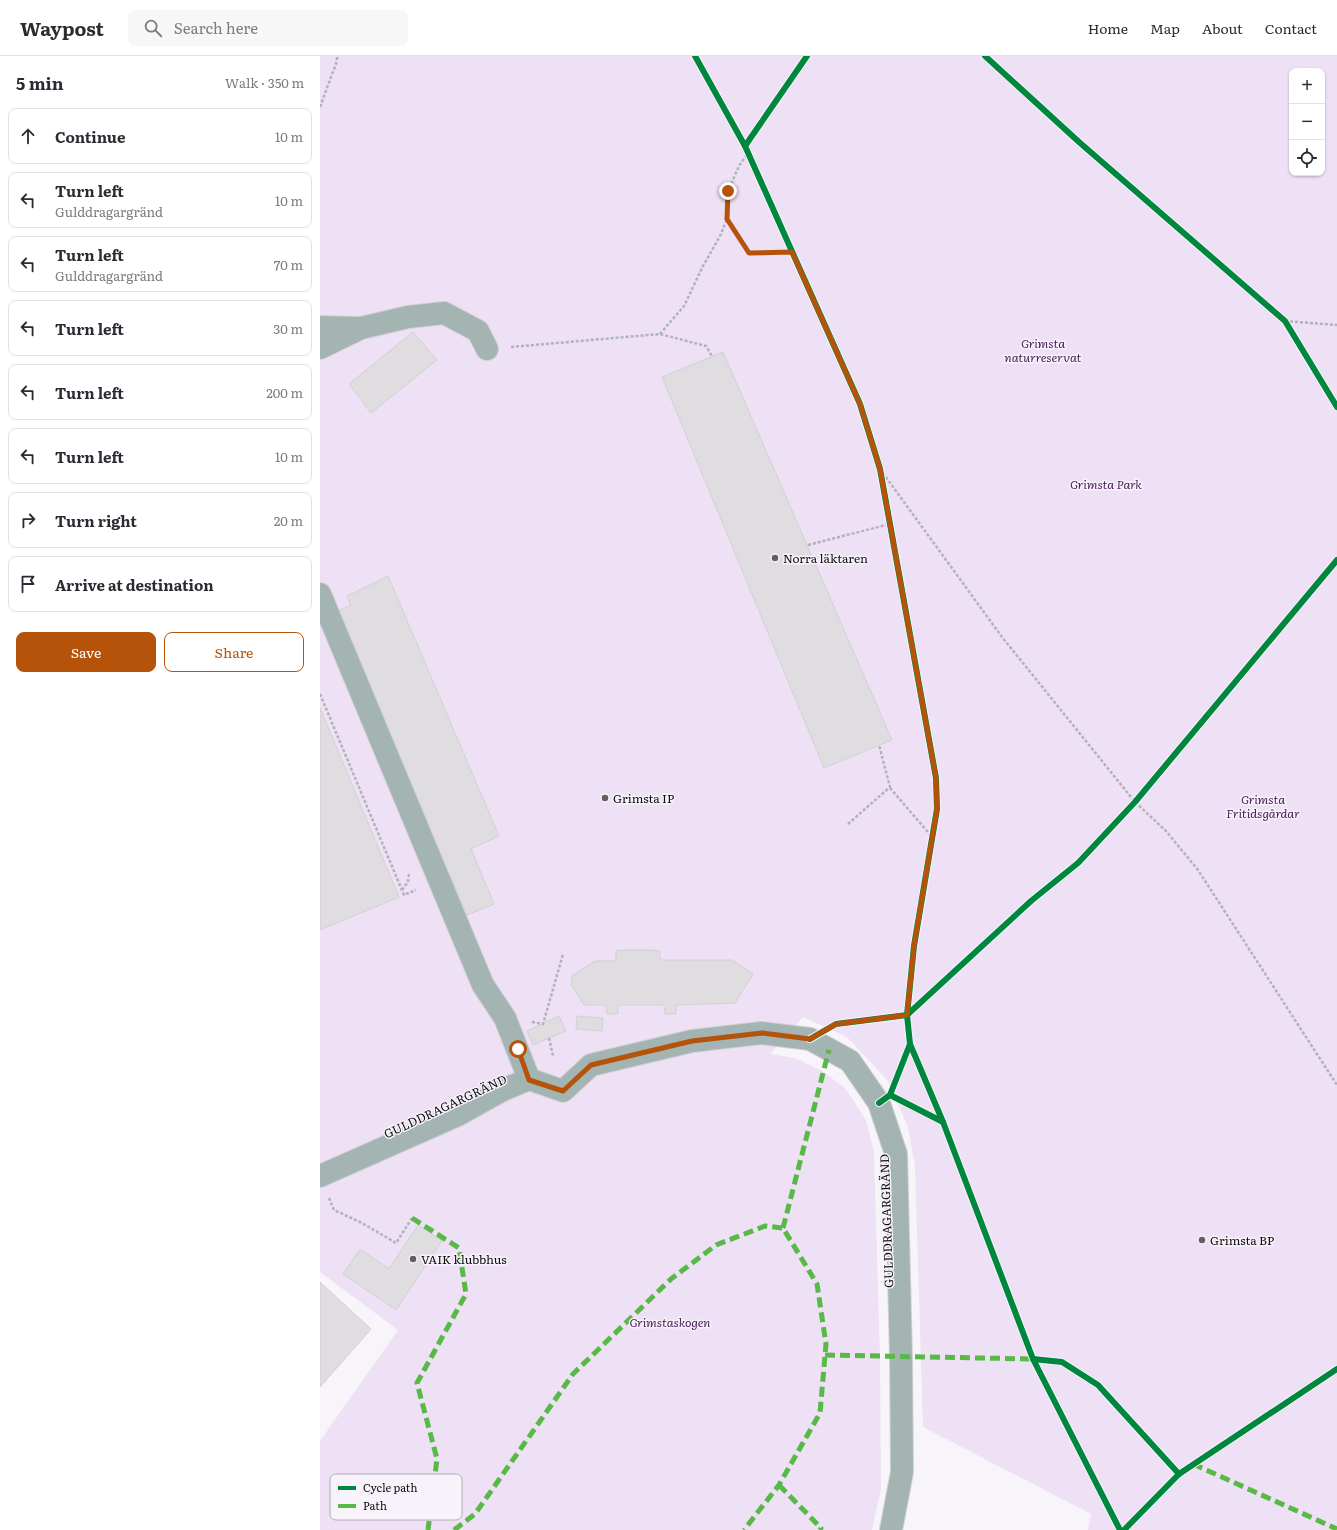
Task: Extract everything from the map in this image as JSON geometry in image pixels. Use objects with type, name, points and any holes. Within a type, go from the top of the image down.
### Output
[{"type":"street","points":[[320,348],[361,328],[408,317],[444,313],[478,331],[486,349]]},
{"type":"street","points":[[320,327],[361,328]]},
{"type":"street","points":[[320,594],[483,985],[505,1018],[529,1080]]},
{"type":"street","name":"GULDDRAGARGRÄND","points":[[320,1176],[458,1115],[503,1090],[529,1080],[563,1091],[591,1065],[692,1041],[762,1033],[810,1039],[850,1061],[879,1103],[896,1154],[902,1472],[891,1530]]},
{"type":"path","points":[[320,106],[337,61],[337,56]]},
{"type":"path","points":[[745,146],[751,160]]},
{"type":"path","points":[[660,334],[684,306],[727,219],[728,191],[739,166],[748,153]]},
{"type":"path","points":[[727,219],[749,253],[792,252]]},
{"type":"path","points":[[789,244],[796,259]]},
{"type":"path","points":[[1279,316],[1285,321],[1289,328]]},
{"type":"path","points":[[1285,321],[1337,325]]},
{"type":"path","points":[[486,349],[660,334],[706,346],[712,356]]},
{"type":"path","points":[[878,462],[883,484]]},
{"type":"path","points":[[880,469],[1002,637],[1135,802],[1166,831],[1198,870],[1337,1086]]},
{"type":"path","points":[[888,516],[891,532]]},
{"type":"path","points":[[808,545],[890,524]]},
{"type":"path","points":[[320,694],[404,895],[409,892]]},
{"type":"path","points":[[879,745],[890,787],[933,838]]},
{"type":"path","points":[[344,766],[349,764]]},
{"type":"path","points":[[848,824],[890,787]]},
{"type":"path","points":[[1129,807],[1140,796]]},
{"type":"path","points":[[932,845],[934,830]]},
{"type":"path","points":[[543,1024],[563,954]]},
{"type":"path","points":[[549,1038],[553,1056]]},
{"type":"path","points":[[328,1196],[334,1210],[362,1223],[396,1243],[412,1218]]},
{"type":"path","points":[[1124,1530],[1179,1474],[1337,1369]]},
{"type":"path","points":[[1174,1468],[1179,1474]]},
{"type":"path","points":[[1116,1523],[1120,1530]]},
{"type":"green space","points":[[320,56],[1337,56],[1337,1530],[1088,1530],[1091,1514],[923,1427],[915,1166],[908,1127],[888,1081],[847,1037],[803,1017],[770,1054],[795,1058],[822,1071],[845,1088],[866,1120],[874,1151],[880,1359],[881,1489],[872,1530],[320,1530],[320,1441],[398,1330],[320,1272]]},
{"type":"building","points":[[413,332],[437,360],[371,413],[349,384]]},
{"type":"building","name":"Norra läktaren","points":[[723,352],[892,740],[824,768],[662,377]]},
{"type":"building","points":[[388,576],[499,836],[471,849],[494,904],[467,915],[338,611],[351,605],[347,596]]},
{"type":"building","points":[[320,708],[399,897],[320,930]]},
{"type":"building","points":[[616,951],[660,951],[660,960],[732,960],[753,974],[735,1003],[676,1005],[676,1014],[665,1014],[664,1005],[618,1005],[618,1014],[607,1014],[606,1005],[584,1005],[571,984],[572,976],[595,961],[616,961]]},
{"type":"building","points":[[559,1016],[566,1031],[533,1045],[527,1031]]},
{"type":"building","points":[[577,1016],[603,1018],[602,1031],[576,1029]]},
{"type":"building","name":"VAIK klubbhus","points":[[418,1225],[442,1241],[396,1310],[343,1274],[360,1249],[389,1269]]},
{"type":"building","points":[[320,1282],[371,1329],[320,1387]]},
{"type":"marked path","points":[[783,1228],[829,1050]]},
{"type":"marked path","points":[[412,1218],[459,1248],[466,1294],[417,1383],[437,1459],[435,1474]]},
{"type":"marked path","points":[[454,1530],[475,1514],[573,1374],[671,1279],[716,1245],[765,1226],[783,1228],[817,1284],[826,1344],[820,1413],[779,1485],[744,1530]]},
{"type":"marked path","points":[[825,1355],[1033,1359]]},
{"type":"marked path","points":[[1193,1464],[1337,1529]]},
{"type":"marked path","points":[[779,1485],[821,1528],[820,1530]]},
{"type":"marked path","points":[[428,1530],[429,1520]]},
{"type":"cycle path","points":[[695,56],[745,146],[860,404],[880,469],[936,778],[937,809],[914,946],[907,1015],[910,1044],[943,1122],[1033,1359],[1120,1530]]},
{"type":"cycle path","points":[[745,146],[807,56]]},
{"type":"cycle path","points":[[985,56],[1079,142],[1285,321],[1337,407]]},
{"type":"cycle path","points":[[810,1039],[836,1024],[907,1015],[1031,901],[1078,863],[1135,802],[1337,560]]},
{"type":"cycle path","points":[[879,1103],[890,1095],[910,1044]]},
{"type":"cycle path","points":[[890,1095],[943,1122]]},
{"type":"cycle path","points":[[1033,1359],[1062,1362],[1098,1385],[1179,1474]]},
{"type":"cycle path","points":[[1124,1530],[1179,1474],[1337,1369]]},
{"type":"place","name":"Norra läktaren","points":[[775,558]]},
{"type":"place","name":"Grimsta IP","points":[[605,798]]},
{"type":"place","name":"Grimsta BP","points":[[1202,1240]]},
{"type":"place","name":"VAIK klubbhus","points":[[413,1259]]},
{"type":"route","points":[[518,1049],[529,1080],[563,1091],[591,1065],[692,1041],[762,1033],[810,1039],[836,1024],[907,1015],[914,946],[937,809],[936,778],[880,469],[860,404],[792,252],[749,253],[727,219],[728,191]]},
{"type":"park label","name":"Grimsta naturreservat","points":[[1043,350]]},
{"type":"park label","name":"Grimsta Park","points":[[1106,484]]},
{"type":"park label","name":"Grimsta Fritidsgårdar","points":[[1263,806]]},
{"type":"park label","name":"Grimstaskogen","points":[[670,1322]]}]
